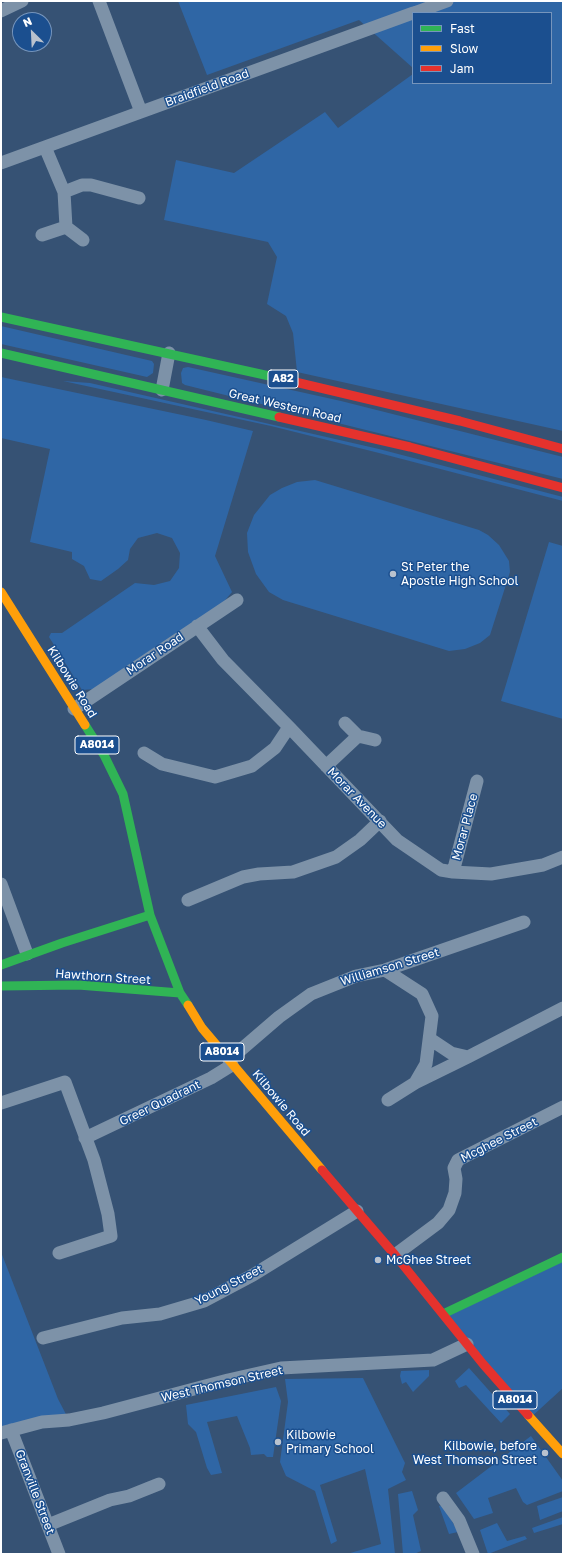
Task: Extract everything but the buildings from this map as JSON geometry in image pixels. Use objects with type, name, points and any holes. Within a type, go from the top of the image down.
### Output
[{"type":"main road","name":"Great Western Road","points":[[1,317],[169,353],[460,421],[563,449]]},
{"type":"main road","name":"Great Western Road","points":[[1,353],[90,375],[162,390],[410,448],[563,488]]},
{"type":"main road","name":"Kilbowie Road","points":[[1,592],[104,754],[123,794],[150,915],[180,993],[202,1028],[395,1255],[467,1344],[563,1454]]},
{"type":"main road","points":[[1,965],[27,954],[150,915]]},
{"type":"main road","name":"Hawthorn Street","points":[[1,986],[78,985],[180,993]]},
{"type":"main road","points":[[443,1314],[563,1257]]},
{"type":"street","points":[[1,11],[22,1]]},
{"type":"street","points":[[99,1],[141,112]]},
{"type":"street","name":"Braidfield Road","points":[[416,12],[447,1]]},
{"type":"street","name":"Braidfield Road","points":[[1,163],[412,13]]},
{"type":"street","points":[[45,147],[64,192],[66,227]]},
{"type":"street","points":[[64,192],[82,185],[91,185],[139,198]]},
{"type":"street","points":[[42,234],[66,227]]},
{"type":"street","points":[[66,227],[84,240]]},
{"type":"street","points":[[162,390],[169,353]]},
{"type":"street","name":"Morar Road","points":[[74,709],[237,600]]},
{"type":"street","name":"Morar Avenue","points":[[197,626],[223,660],[289,726],[397,840],[441,870],[491,874],[543,865],[563,857]]},
{"type":"street","points":[[345,723],[358,736],[375,740]]},
{"type":"street","points":[[144,753],[162,764],[215,777],[252,766],[275,748],[289,726]]},
{"type":"street","points":[[326,766],[358,736]]},
{"type":"street","name":"Morar Place","points":[[453,872],[477,781]]},
{"type":"street","points":[[188,900],[243,877],[259,874],[293,872],[336,856],[360,840],[380,821]]},
{"type":"street","points":[[1,884],[27,954]]},
{"type":"street","name":"Williamson Street","points":[[231,1062],[279,1018],[311,994],[356,976],[385,970],[524,922]]},
{"type":"street","points":[[385,970],[422,994],[432,1016],[426,1064],[415,1083]]},
{"type":"street","points":[[388,1100],[415,1083],[563,1008]]},
{"type":"street","points":[[430,1039],[451,1053],[468,1057]]},
{"type":"street","name":"Greer Quadrant","points":[[85,1138],[211,1078],[231,1062]]},
{"type":"street","points":[[1,1104],[65,1082],[94,1160],[108,1214],[111,1236],[59,1253]]},
{"type":"street","name":"Mcghee Street","points":[[395,1255],[438,1223],[449,1210],[455,1193],[454,1168],[458,1160],[563,1107]]},
{"type":"street","name":"Young Street","points":[[43,1338],[122,1318],[160,1314],[204,1301],[253,1275],[357,1211]]},
{"type":"street","name":"West Thomson Street","points":[[6,1432],[42,1422],[69,1420],[103,1413],[228,1380],[281,1368],[433,1360],[467,1344]]},
{"type":"street","name":"Granville Street","points":[[6,1432],[48,1524],[59,1554]]},
{"type":"street","points":[[48,1524],[110,1500],[128,1496],[159,1484]]},
{"type":"street","points":[[443,1498],[460,1520],[473,1554]]},
{"type":"shaded area","points":[[178,1],[563,1],[563,431],[297,372],[293,333],[286,316],[267,304],[277,257],[268,242],[164,220],[176,160],[234,173],[325,112],[338,128],[412,75],[412,84],[552,84],[552,12],[412,12],[412,67],[359,20],[207,75]]},
{"type":"shaded area","points":[[1,326],[152,361],[154,364],[153,373],[147,377],[1,344]]},
{"type":"shaded area","points":[[188,367],[341,401],[563,457],[563,479],[185,385],[182,383],[181,373],[183,368]]},
{"type":"shaded area","points":[[1,377],[253,431],[215,556],[232,592],[222,604],[95,689],[82,690],[49,637],[51,633],[62,633],[135,583],[154,585],[170,581],[179,568],[180,553],[172,538],[157,533],[138,538],[130,549],[128,560],[101,581],[90,579],[84,566],[72,559],[72,552],[30,542],[50,449],[1,438]]},
{"type":"shaded area","points":[[63,381],[90,383],[379,449],[563,497],[563,501],[271,426]]},
{"type":"shaded area","points":[[315,480],[479,530],[488,535],[499,545],[509,561],[510,572],[490,635],[480,643],[465,649],[449,651],[283,600],[269,592],[256,574],[248,552],[247,533],[254,515],[270,495],[282,488],[297,482]]},
{"type":"shaded area","points":[[549,542],[563,546],[563,719],[501,701]]},
{"type":"shaded area","points":[[1,1252],[58,1399],[69,1420],[1,1433]]},
{"type":"shaded area","points":[[563,1257],[563,1388],[529,1419],[443,1314]]},
{"type":"shaded area","points":[[469,1368],[510,1414],[501,1423],[466,1385],[459,1388],[455,1381]]},
{"type":"shaded area","points":[[429,1370],[429,1376],[413,1392],[406,1382],[402,1384],[400,1376],[401,1371]]},
{"type":"shaded area","points":[[363,1378],[405,1463],[402,1472],[406,1480],[388,1489],[395,1554],[347,1554],[381,1544],[365,1469],[320,1485],[337,1541],[331,1544],[315,1491],[286,1476],[280,1462],[288,1402],[285,1379]]},
{"type":"shaded area","points":[[276,1387],[281,1401],[273,1457],[267,1457],[264,1454],[251,1455],[250,1448],[237,1416],[207,1422],[222,1473],[211,1475],[207,1468],[196,1432],[188,1424],[186,1405]]},
{"type":"shaded area","points":[[531,1436],[563,1481],[563,1491],[527,1505],[523,1502],[516,1488],[488,1498],[493,1513],[474,1519],[456,1493]]},
{"type":"shaded area","points":[[412,1491],[418,1510],[413,1515],[421,1551],[414,1554],[403,1554],[398,1494]]},
{"type":"shaded area","points":[[563,1497],[563,1511],[540,1520],[537,1506]]},
{"type":"shaded area","points":[[443,1505],[458,1532],[449,1534],[439,1506]]},
{"type":"shaded area","points":[[563,1517],[563,1524],[534,1533],[532,1528]]},
{"type":"shaded area","points":[[497,1523],[507,1541],[525,1536],[527,1539],[488,1554],[480,1530]]},
{"type":"traffic: fast","points":[[1,317],[274,377]]},
{"type":"traffic: fast","points":[[1,353],[279,417]]},
{"type":"traffic: fast","points":[[85,725],[104,755],[123,794],[150,915],[180,993],[188,1005]]},
{"type":"traffic: fast","points":[[1,965],[62,943],[150,915]]},
{"type":"traffic: fast","points":[[1,986],[78,985],[180,993]]},
{"type":"traffic: fast","points":[[443,1314],[563,1257]]},
{"type":"traffic: slow","points":[[1,592],[85,725]]},
{"type":"traffic: slow","points":[[188,1005],[202,1028],[322,1170]]},
{"type":"traffic: slow","points":[[528,1415],[563,1454]]},
{"type":"traffic: jam","points":[[274,377],[460,421],[563,449]]},
{"type":"traffic: jam","points":[[279,417],[410,447],[563,488]]},
{"type":"traffic: jam","points":[[322,1170],[395,1255],[483,1364],[528,1415]]},
{"type":"place","name":"St Peter the Apostle High School","points":[[393,574]]},
{"type":"place","name":"McGhee Street","points":[[378,1260]]},
{"type":"place","name":"Kilbowie Primary School","points":[[278,1442]]},
{"type":"place","name":"Kilbowie, before West Thomson Street","points":[[545,1453]]}]
